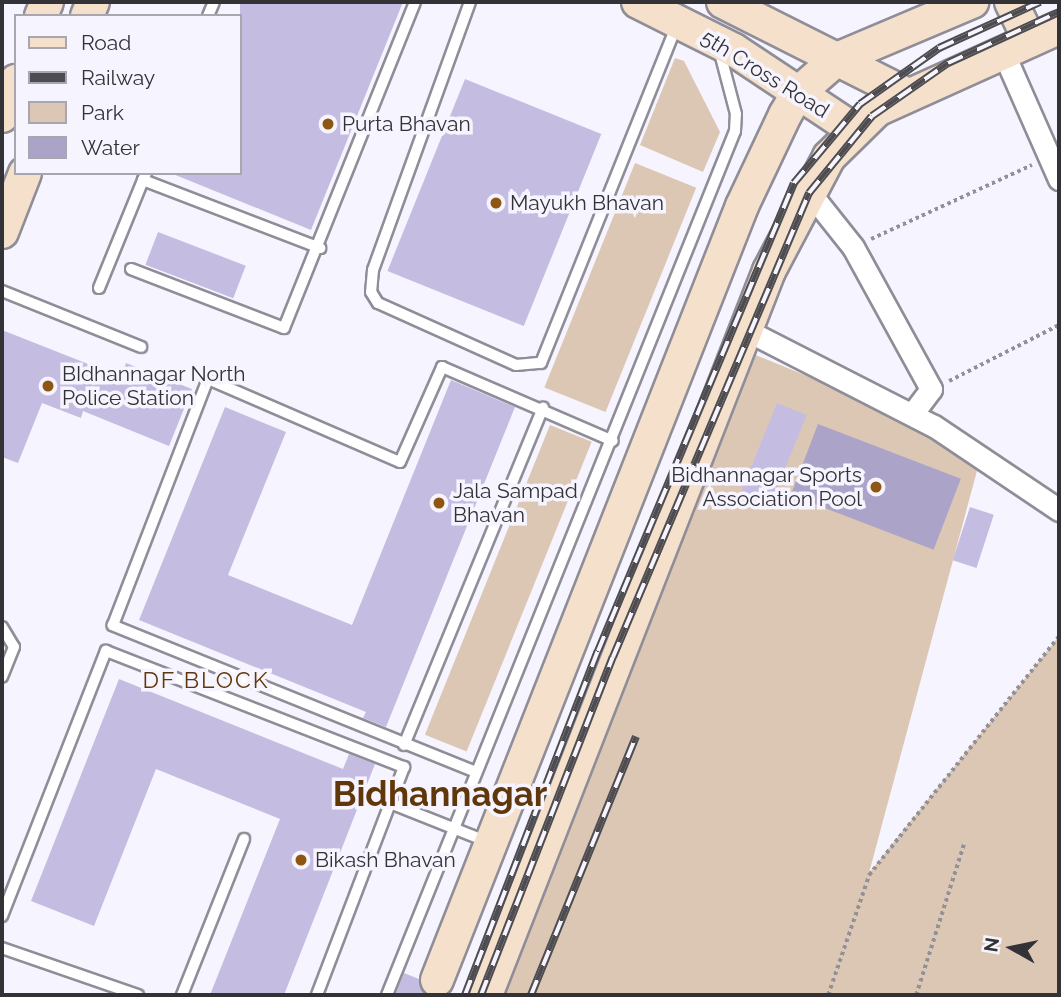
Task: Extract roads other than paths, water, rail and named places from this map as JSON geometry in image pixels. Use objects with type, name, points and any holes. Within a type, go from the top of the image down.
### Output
[{"type":"main road","name":"5th Cross Road","points":[[638,2],[717,41],[853,129]]},
{"type":"main road","points":[[723,2],[906,94]]},
{"type":"main road","points":[[437,980],[494,844],[741,206],[797,94],[837,59],[909,16],[972,2]]},
{"type":"main road","points":[[1012,2],[1016,47]]},
{"type":"main road","points":[[486,995],[747,330],[829,157],[853,129],[906,94],[1059,28]]},
{"type":"main road","points":[[2,116],[14,86]]},
{"type":"main road","points":[[2,232],[24,175]]},
{"type":"main road","points":[[614,535],[660,552]]},
{"type":"street","points":[[1016,47],[1049,158],[1059,179]]},
{"type":"street","points":[[810,193],[853,247],[931,389],[912,414]]},
{"type":"street","points":[[747,330],[912,414],[1059,510]]},
{"type":"lane","points":[[131,269],[285,328],[320,248],[415,2]]},
{"type":"lane","points":[[470,2],[373,270],[371,292],[378,303],[516,365],[541,363],[678,21]]},
{"type":"lane","points":[[387,995],[613,441],[735,131],[736,114],[717,41]]},
{"type":"lane","points":[[99,288],[144,176],[320,248]]},
{"type":"lane","points":[[2,291],[141,347]]},
{"type":"lane","points":[[476,772],[113,625],[208,379],[400,462],[442,367],[543,407],[613,441]]},
{"type":"lane","points":[[404,745],[543,407]]},
{"type":"lane","points":[[2,627],[14,647],[2,677]]},
{"type":"lane","points":[[2,916],[106,651],[404,767],[317,995]]},
{"type":"lane","points":[[390,803],[494,844]]},
{"type":"lane","points":[[182,995],[244,839]]},
{"type":"lane","points":[[2,948],[138,995]]},
{"type":"water","name":"Bidhannagar Sports Association Pool","points":[[818,424],[961,479],[934,550],[791,495]]},
{"type":"railway","points":[[465,995],[598,651],[794,183],[860,104],[939,48],[1040,2]]},
{"type":"railway","points":[[481,995],[613,657],[809,193],[872,116],[948,63],[1059,12]]},
{"type":"railway","points":[[531,995],[636,736]]},
{"type":"place","name":"Purta Bhavan","points":[[328,124]]},
{"type":"place","name":"Mayukh Bhavan","points":[[496,203]]},
{"type":"place","name":"BIdhannagar North Police Station","points":[[48,386]]},
{"type":"place","name":"Bidhannagar Sports Association Pool","points":[[876,487]]},
{"type":"place","name":"Jala Sampad Bhavan","points":[[439,503]]},
{"type":"place","name":"Bikash Bhavan","points":[[301,860]]},
{"type":"district","name":"DF BLOCK","points":[[206,680]]},
{"type":"district","name":"Bidhannagar","points":[[440,794]]}]
